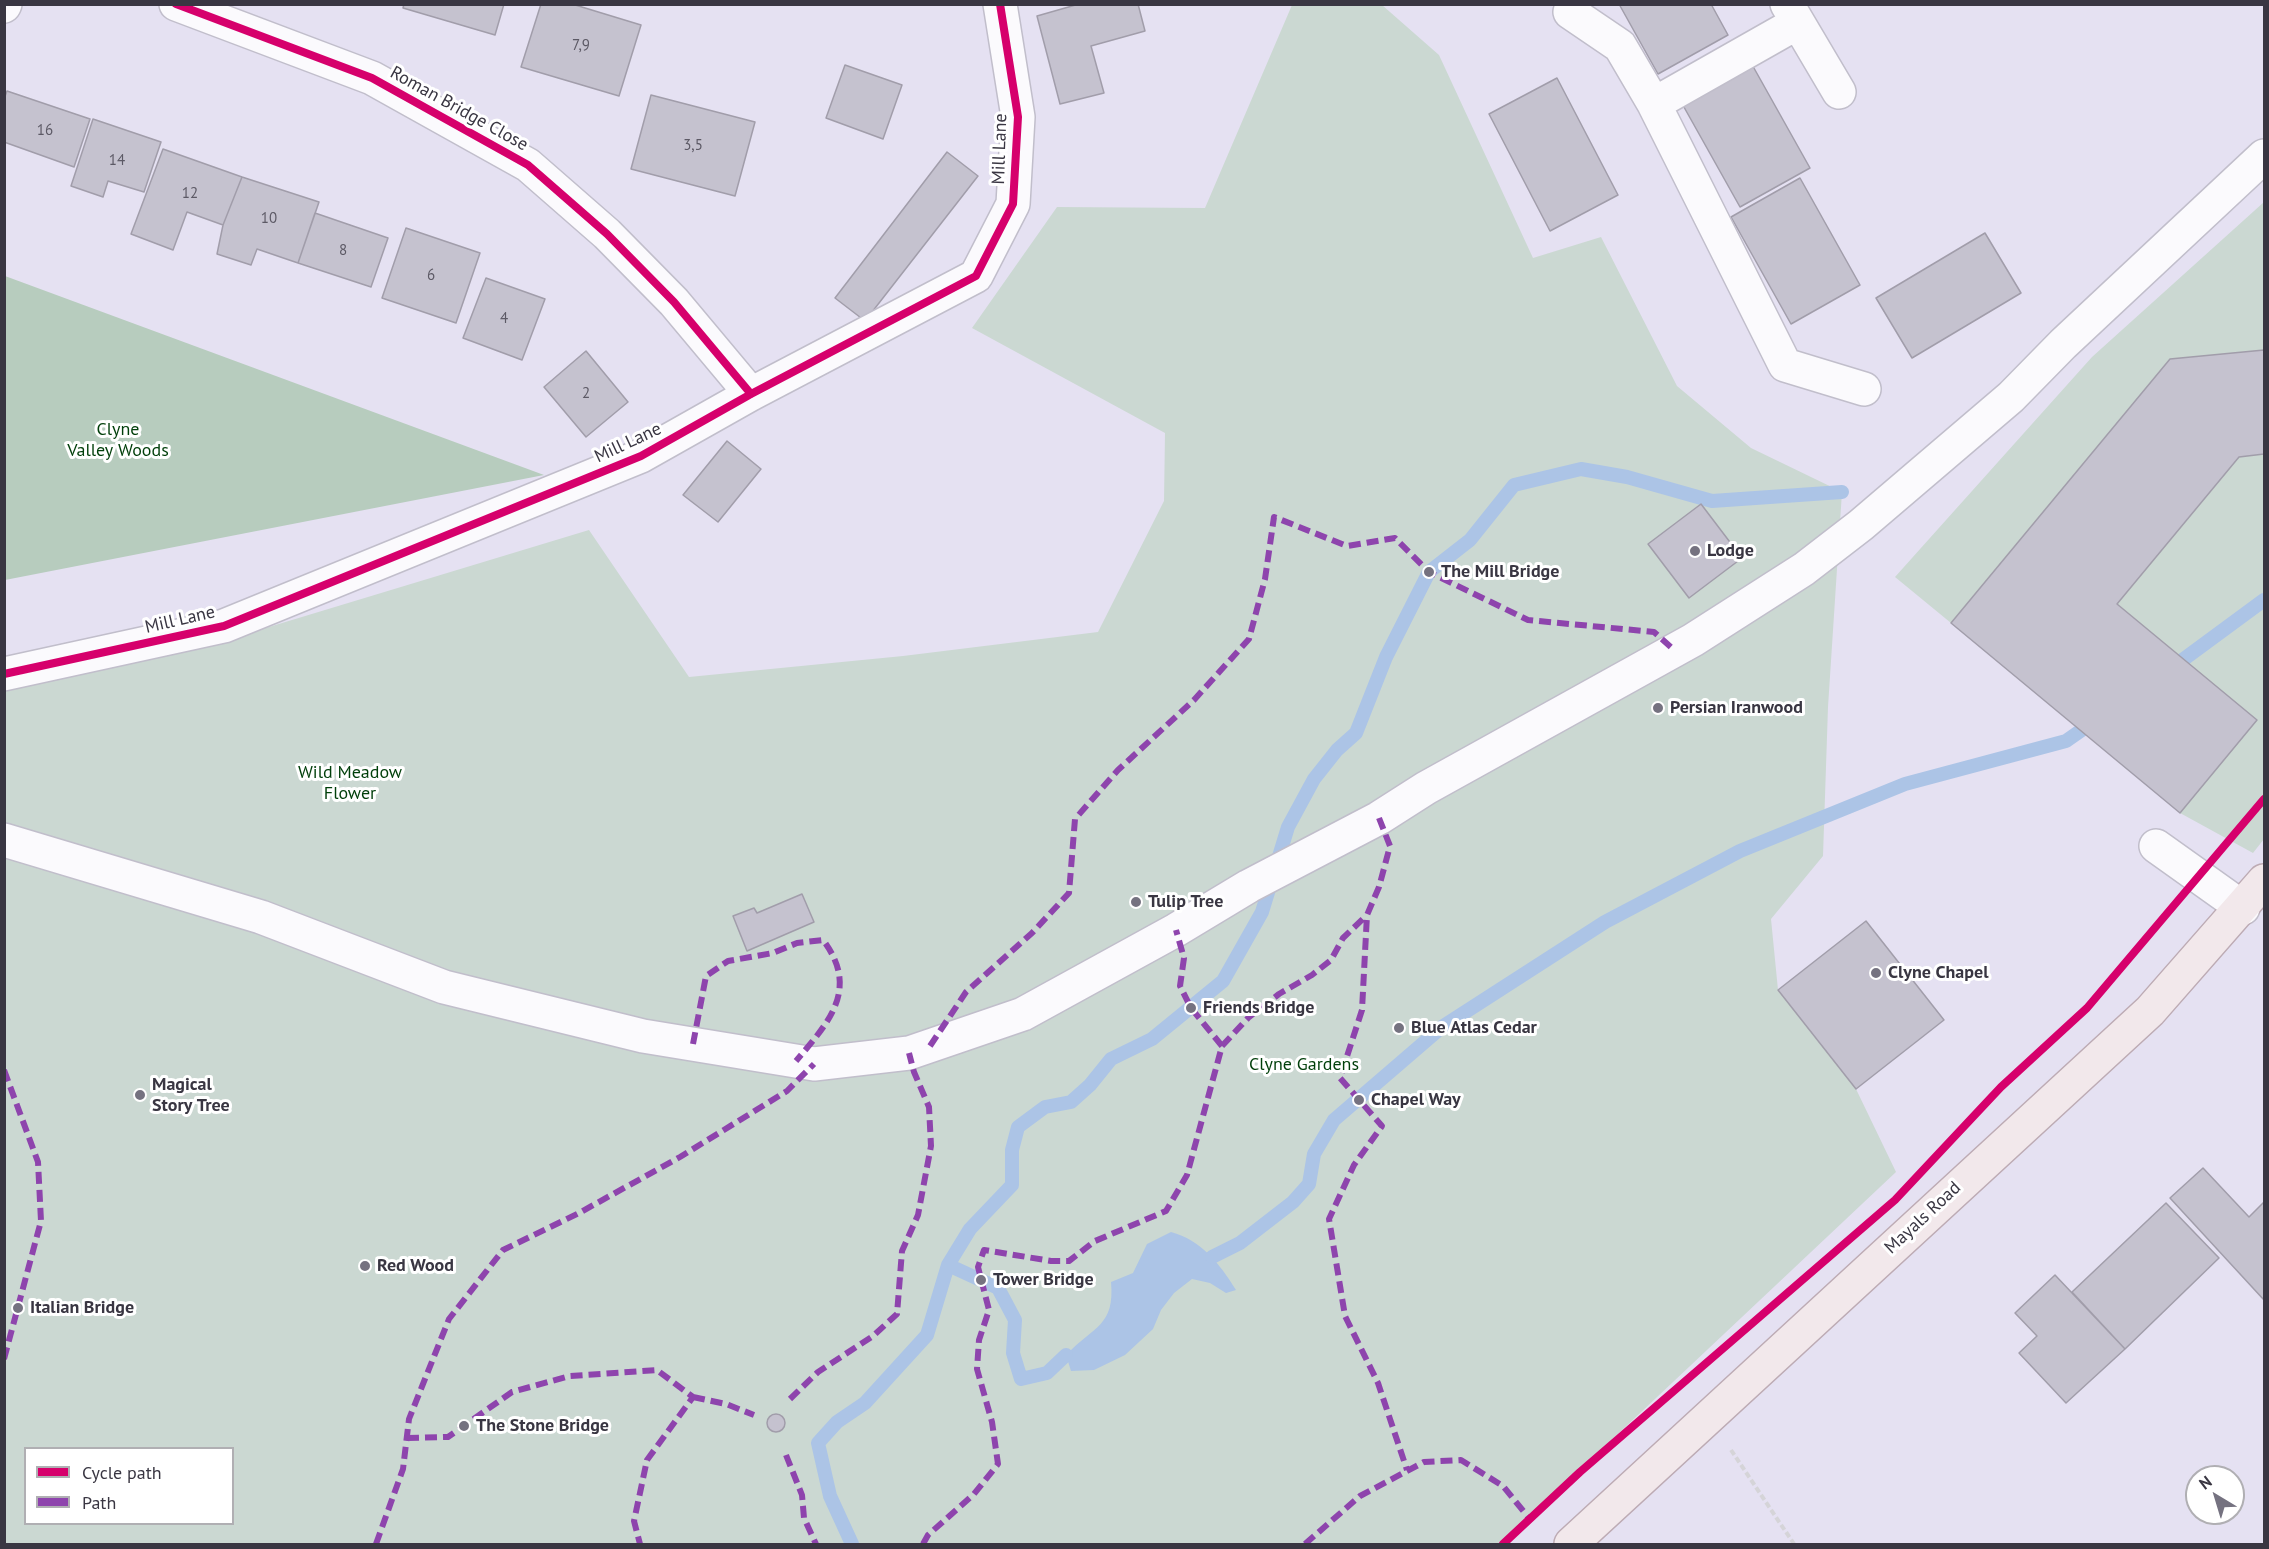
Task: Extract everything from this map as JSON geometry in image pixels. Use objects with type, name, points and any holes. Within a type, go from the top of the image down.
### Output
[{"type":"main road","name":"Mayals Road","points":[[1571,1545],[2150,1011],[2265,881]]},
{"type":"street","name":"Roman Bridge Close","points":[[176,4],[372,78],[528,165],[607,234],[674,302],[751,394]]},
{"type":"street","name":"Mill Lane","points":[[4,674],[224,626],[641,456],[751,394],[976,276],[1013,204],[1018,117],[1000,4]]},
{"type":"street","points":[[1570,12],[1620,46],[1654,104],[1785,365],[1864,389]]},
{"type":"street","points":[[1654,104],[1792,14],[1839,92]]},
{"type":"street","points":[[4,840],[261,917],[444,987],[643,1036],[814,1064],[909,1053],[1023,1014],[1176,930],[1249,886],[1379,818],[1426,788],[1694,640],[1804,569],[1861,525],[2011,397],[2063,344],[2265,156]]},
{"type":"street","points":[[2156,846],[2243,908]]},
{"type":"path","points":[[1709,1417],[1794,1545]]},
{"type":"green space","name":"Clyne Gardens","points":[[1292,5],[1382,5],[1439,55],[1533,258],[1601,237],[1677,386],[1751,448],[1842,492],[1828,707],[1823,856],[1771,919],[1778,990],[1856,1089],[1896,1172],[1501,1544],[5,1544],[4,690],[226,640],[589,530],[689,677],[903,656],[1098,632],[1164,501],[1165,433],[972,328],[1057,207],[1205,208]]},
{"type":"green space","points":[[2264,202],[2264,350],[2170,359],[1951,623],[1895,577],[2092,357]]},
{"type":"green space","name":"Clyne Valley Woods","points":[[5,276],[544,475],[5,580]]},
{"type":"green space","points":[[2264,454],[2264,839],[2253,853],[2180,813],[2256,720],[2117,604],[2239,457]]},
{"type":"water","points":[[1171,1232],[1192,1241],[1209,1254],[1236,1290],[1226,1293],[1210,1283],[1192,1279],[1174,1293],[1161,1310],[1153,1329],[1125,1355],[1094,1370],[1071,1371],[1066,1355],[1094,1331],[1106,1317],[1110,1308],[1111,1282],[1133,1273],[1147,1244]]},
{"type":"building","points":[[404,4],[504,4],[495,35],[403,8]]},
{"type":"building","points":[[541,4],[572,4],[641,25],[619,96],[521,67]]},
{"type":"building","points":[[1079,4],[1138,4],[1145,31],[1091,46],[1104,93],[1060,104],[1037,16]]},
{"type":"building","points":[[1619,4],[1711,4],[1728,35],[1658,74]]},
{"type":"building","points":[[1750,61],[1810,168],[1740,207],[1680,100]]},
{"type":"building","points":[[845,65],[902,85],[883,139],[826,118]]},
{"type":"building","points":[[1557,78],[1618,195],[1550,231],[1489,114]]},
{"type":"building","points":[[7,91],[90,119],[74,167],[4,142],[4,99]]},
{"type":"building","points":[[651,95],[755,122],[735,196],[631,169]]},
{"type":"building","points":[[93,119],[161,142],[144,192],[108,181],[103,197],[71,186]]},
{"type":"building","points":[[163,149],[242,177],[223,225],[187,212],[173,250],[131,234]]},
{"type":"building","points":[[947,152],[978,176],[865,321],[835,298]]},
{"type":"building","points":[[242,177],[319,202],[298,263],[257,249],[251,265],[217,254],[223,225]]},
{"type":"building","points":[[1800,178],[1860,285],[1791,324],[1731,217]]},
{"type":"building","points":[[315,213],[388,238],[371,287],[298,263]]},
{"type":"building","points":[[406,228],[480,253],[456,323],[382,298]]},
{"type":"building","points":[[1985,233],[2021,293],[1912,358],[1876,298]]},
{"type":"building","points":[[486,278],[545,299],[522,360],[463,338]]},
{"type":"building","points":[[2264,350],[2264,454],[2239,457],[2117,604],[2257,720],[2180,813],[1951,623],[2170,359]]},
{"type":"building","points":[[586,351],[628,402],[586,437],[544,387]]},
{"type":"building","points":[[727,441],[761,469],[718,522],[683,495]]},
{"type":"building","name":"Lodge","points":[[1701,504],[1742,558],[1689,598],[1648,544]]},
{"type":"building","points":[[802,894],[814,922],[747,951],[733,916],[754,908],[757,913]]},
{"type":"building","points":[[1866,921],[1944,1020],[1856,1089],[1778,990]]},
{"type":"building","points":[[2203,1168],[2249,1217],[2264,1202],[2264,1300],[2170,1198]]},
{"type":"building","points":[[2166,1203],[2219,1258],[2125,1349],[2072,1292]]},
{"type":"building","points":[[2055,1275],[2125,1349],[2066,1403],[2019,1353],[2037,1336],[2015,1313]]},
{"type":"building","points":[[776,1414],[782,1417],[785,1423],[782,1429],[776,1432],[770,1429],[767,1423],[770,1417]]},
{"type":"waterway","points":[[852,1544],[830,1496],[818,1443],[837,1422],[865,1403],[927,1335],[948,1265],[970,1229],[1012,1185],[1012,1150],[1018,1127],[1045,1107],[1071,1102],[1090,1085],[1111,1059],[1152,1039],[1223,981],[1262,912],[1288,827],[1314,779],[1337,750],[1356,733],[1386,657],[1429,572],[1470,540],[1514,485],[1581,469],[1627,477],[1712,501],[1842,492]]},
{"type":"waterway","points":[[2169,670],[2264,600]]},
{"type":"waterway","points":[[1212,1257],[1240,1243],[1293,1202],[1309,1184],[1314,1154],[1334,1120],[1442,1027],[1605,922],[1740,851],[1905,784],[2066,741],[2096,720]]},
{"type":"waterway","points":[[948,1265],[998,1288],[1015,1320],[1013,1353],[1021,1379],[1047,1373],[1066,1355]]},
{"type":"marked path","points":[[930,1046],[966,992],[1032,933],[1069,893],[1075,819],[1118,770],[1194,700],[1249,639],[1265,579],[1274,517],[1347,546],[1395,538],[1429,572],[1528,620],[1654,632],[1674,650]]},
{"type":"marked path","points":[[1379,818],[1390,846],[1379,887],[1367,915],[1362,1010],[1340,1078],[1382,1126],[1354,1165],[1329,1219],[1345,1316],[1378,1383],[1407,1470]]},
{"type":"marked path","points":[[1222,1046],[1249,1017],[1331,960],[1343,938],[1367,915]]},
{"type":"marked path","points":[[923,1544],[928,1535],[974,1494],[998,1464],[992,1422],[977,1369],[979,1340],[989,1310],[978,1267],[984,1250],[1051,1261],[1069,1261],[1095,1241],[1166,1211],[1187,1175],[1222,1046],[1191,1008],[1180,986],[1184,958],[1176,930]]},
{"type":"marked path","points":[[693,1044],[706,976],[728,961],[773,953],[797,943],[823,940],[834,958],[839,974],[836,1004],[819,1033],[796,1061]]},
{"type":"marked path","points":[[790,1399],[818,1372],[873,1336],[897,1314],[902,1251],[918,1215],[931,1146],[929,1107],[914,1072],[909,1053]]},
{"type":"marked path","points":[[376,1544],[403,1469],[409,1419],[449,1319],[503,1250],[579,1213],[680,1157],[787,1091],[814,1064]]},
{"type":"marked path","points":[[4,1070],[38,1162],[41,1221],[4,1359]]},
{"type":"marked path","points":[[407,1438],[448,1437],[512,1392],[570,1376],[657,1370],[693,1397],[647,1460],[634,1521],[640,1544]]},
{"type":"marked path","points":[[693,1397],[726,1404],[754,1415]]},
{"type":"marked path","points":[[786,1455],[802,1495],[804,1518],[816,1544]]},
{"type":"marked path","points":[[1305,1544],[1360,1496],[1424,1462],[1461,1460],[1503,1486],[1529,1518]]},
{"type":"cycle path","points":[[176,4],[372,78],[528,165],[607,234],[674,302],[751,394]]},
{"type":"cycle path","points":[[4,674],[224,626],[641,456],[751,394],[976,276],[1013,204],[1018,117],[1000,4]]},
{"type":"cycle path","points":[[1503,1544],[1580,1472],[1895,1200],[2001,1087],[2087,1008],[2264,799]]},
{"type":"place","name":"Lodge","points":[[1695,551]]},
{"type":"place","name":"The Mill Bridge","points":[[1429,572]]},
{"type":"place","name":"Persian Iranwood","points":[[1658,708]]},
{"type":"place","name":"Tulip Tree","points":[[1136,902]]},
{"type":"place","name":"Clyne Chapel","points":[[1876,973]]},
{"type":"place","name":"Friends Bridge","points":[[1191,1008]]},
{"type":"place","name":"Blue Atlas Cedar","points":[[1399,1028]]},
{"type":"place","name":"Magical Story Tree","points":[[140,1095]]},
{"type":"place","name":"Chapel Way","points":[[1359,1100]]},
{"type":"place","name":"Red Wood","points":[[365,1266]]},
{"type":"place","name":"Tower Bridge","points":[[981,1280]]},
{"type":"place","name":"Italian Bridge","points":[[18,1308]]},
{"type":"place","name":"The Stone Bridge","points":[[464,1426]]},
{"type":"park label","name":"Wild Meadow Flower","points":[[350,783]]}]
